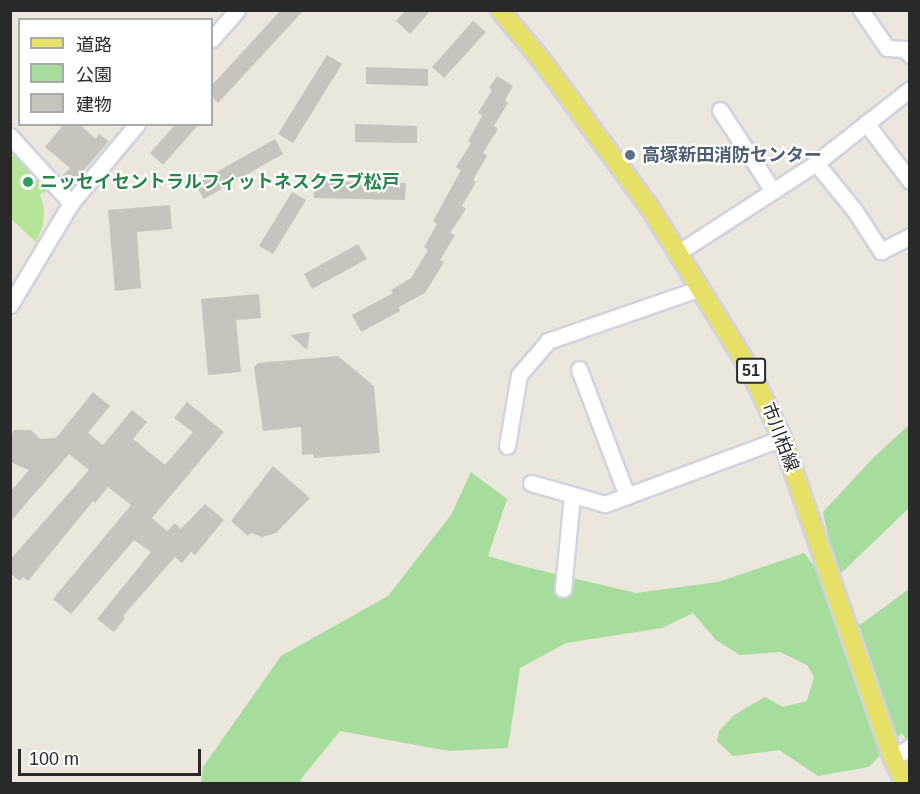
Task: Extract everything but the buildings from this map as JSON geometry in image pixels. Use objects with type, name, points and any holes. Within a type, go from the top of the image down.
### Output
[{"type":"main road","name":"市川柏線","points":[[500,10],[542,61],[615,159],[679,252],[750,370],[782,438],[893,758],[905,783]]},
{"type":"street","points":[[861,10],[887,48],[905,49],[909,55]]},
{"type":"street","points":[[213,38],[232,12]]},
{"type":"street","points":[[679,252],[816,163],[909,89]]},
{"type":"street","points":[[720,110],[773,191]]},
{"type":"street","points":[[866,123],[909,181]]},
{"type":"street","points":[[10,305],[71,203],[135,126]]},
{"type":"street","points":[[10,136],[71,203]]},
{"type":"street","points":[[816,163],[855,211],[881,250],[909,236]]},
{"type":"street","points":[[507,446],[519,375],[548,342],[701,288]]},
{"type":"street","points":[[579,369],[627,496]]},
{"type":"street","points":[[531,483],[605,504],[782,438]]},
{"type":"street","points":[[563,589],[572,495]]},
{"type":"street","points":[[893,758],[909,747]]},
{"type":"green space","name":"ニッセイセントラルフィットネスクラブ松戸","points":[[11,137],[50,190],[40,194],[44,209],[43,225],[36,242],[11,219]]},
{"type":"green space","points":[[909,425],[909,508],[837,577],[823,512],[874,457]]},
{"type":"green space","points":[[471,472],[507,499],[488,556],[522,566],[636,593],[718,582],[804,553],[860,625],[909,589],[909,746],[902,733],[869,767],[818,776],[779,750],[733,756],[717,741],[719,731],[734,715],[765,697],[783,707],[807,701],[814,677],[807,665],[780,652],[740,655],[716,640],[693,613],[662,628],[566,643],[520,668],[508,748],[449,751],[340,731],[300,783],[201,784],[203,767],[281,656],[388,596],[451,515]]},
{"type":"place","name":"高塚新田消防センター","points":[[630,155]]},
{"type":"place","name":"ニッセイセントラルフィットネスクラブ松戸","points":[[28,182]]}]
